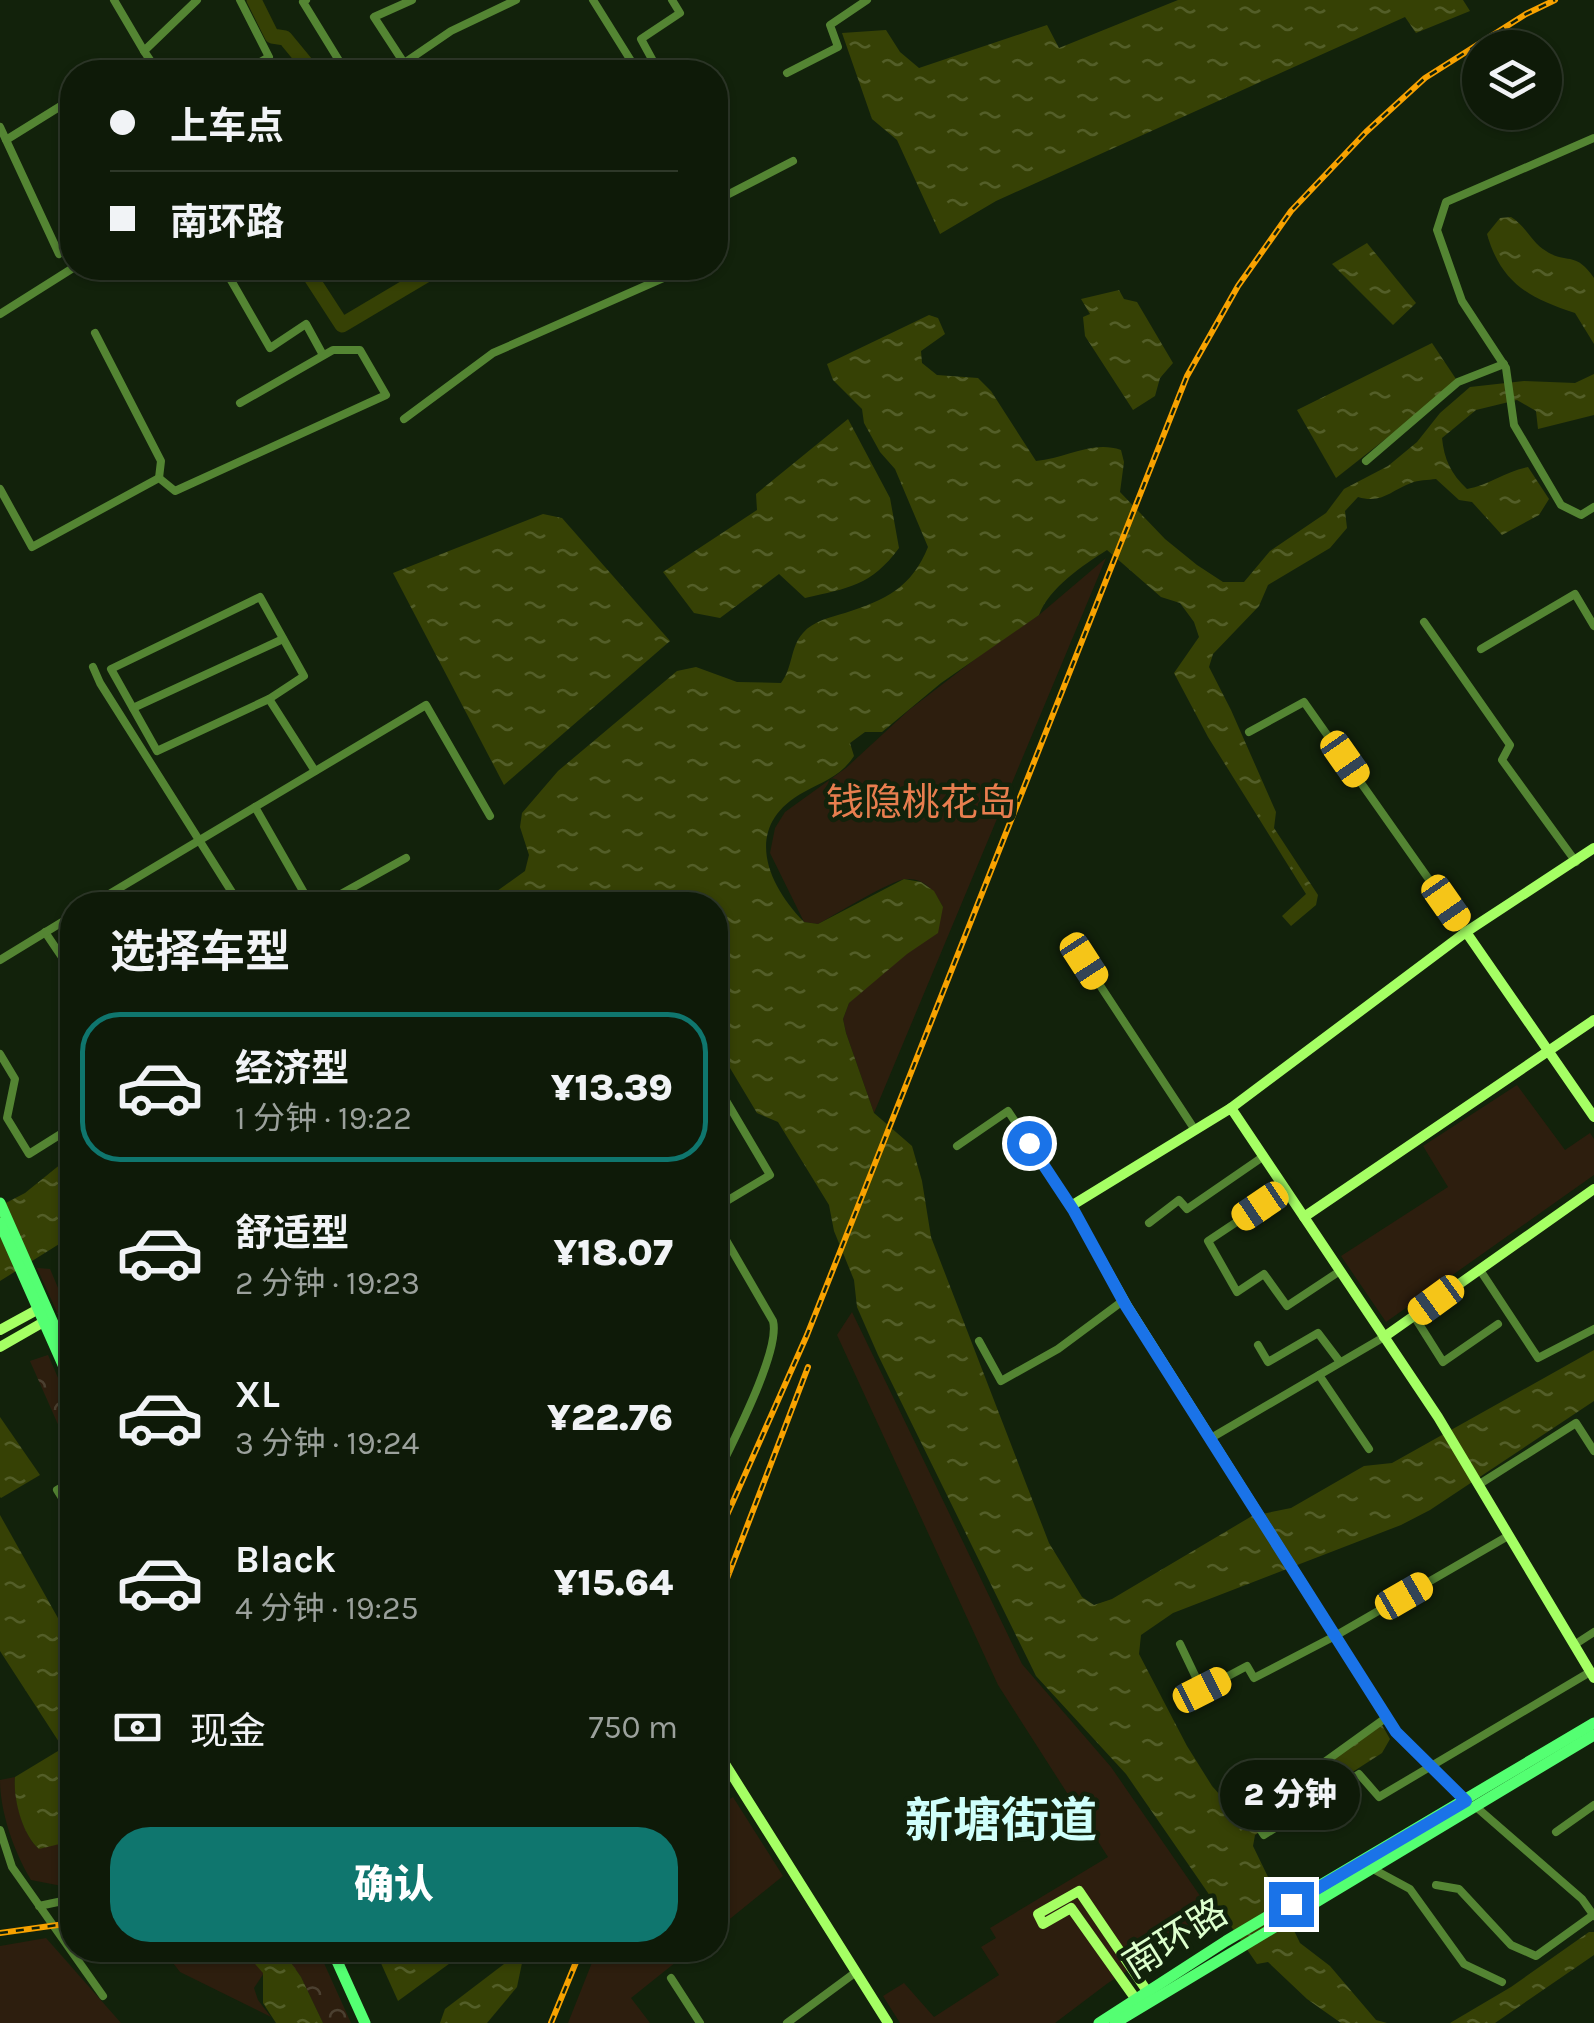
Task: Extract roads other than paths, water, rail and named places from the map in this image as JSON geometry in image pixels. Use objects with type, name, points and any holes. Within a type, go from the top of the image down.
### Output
[{"type":"main road","points":[[0,1204],[60,1355]]},
{"type":"main road","points":[[0,1223],[26,1273]]},
{"type":"main road","points":[[44,1314],[60,1344]]},
{"type":"main road","name":"南环路","points":[[1295,1909],[1373,1868],[1594,1723]]},
{"type":"main road","name":"南环路","points":[[1099,2023],[1147,1990],[1594,1735]]},
{"type":"main road","name":"南环路","points":[[1115,2023],[1228,1947]]},
{"type":"main road","points":[[338,1962],[369,2023]]},
{"type":"main road","points":[[345,1962],[369,2023]]},
{"type":"street","points":[[114,0],[150,60]]},
{"type":"street","points":[[144,51],[198,0]]},
{"type":"street","points":[[240,0],[269,57],[264,60]]},
{"type":"street","points":[[306,0],[303,2],[339,60]]},
{"type":"street","points":[[379,0],[384,12]]},
{"type":"street","points":[[402,60],[374,17],[412,0]]},
{"type":"street","points":[[408,60],[451,31],[516,0]]},
{"type":"street","points":[[593,0],[630,60]]},
{"type":"street","points":[[652,60],[640,39],[680,13],[672,0]]},
{"type":"street","points":[[786,73],[838,47],[830,25],[867,0]]},
{"type":"street","points":[[6,140],[60,106]]},
{"type":"street","points":[[0,126],[59,254]]},
{"type":"street","points":[[1594,138],[1446,202],[1437,230],[1462,301],[1504,364],[1514,425],[1561,505],[1581,515],[1594,507]]},
{"type":"street","points":[[728,194],[793,160]]},
{"type":"street","points":[[0,314],[60,276]]},
{"type":"street","points":[[231,280],[270,348],[306,324],[323,355]]},
{"type":"street","points":[[404,419],[493,354],[659,280]]},
{"type":"street","points":[[95,333],[161,462],[159,478]]},
{"type":"street","points":[[159,478],[175,491],[386,394],[360,350],[333,350],[240,403]]},
{"type":"street","points":[[1366,461],[1458,382],[1504,364]]},
{"type":"street","points":[[0,490],[32,547],[159,478]]},
{"type":"street","points":[[1481,649],[1575,594],[1594,626]]},
{"type":"street","points":[[260,597],[304,676],[269,699],[158,750],[111,669],[260,597]]},
{"type":"street","points":[[1424,622],[1510,745],[1502,760],[1576,862]]},
{"type":"street","points":[[133,708],[284,639]]},
{"type":"street","points":[[93,667],[232,892]]},
{"type":"street","points":[[269,699],[315,771]]},
{"type":"street","points":[[1250,732],[1304,702],[1594,1117]]},
{"type":"street","points":[[113,892],[426,705],[490,816]]},
{"type":"street","points":[[255,807],[304,892]]},
{"type":"street","points":[[1071,1206],[1231,1108],[1466,932],[1593,852]]},
{"type":"street","points":[[345,892],[406,858]]},
{"type":"street","points":[[0,960],[60,923]]},
{"type":"street","points":[[45,932],[60,954]]},
{"type":"street","points":[[1084,961],[1194,1130]]},
{"type":"street","points":[[1304,1217],[1594,1020]]},
{"type":"street","points":[[0,1054],[15,1079],[7,1118],[29,1154],[60,1135]]},
{"type":"street","points":[[728,1104],[770,1175],[728,1200]]},
{"type":"street","points":[[1231,1108],[1384,1337],[1592,1675],[1379,1797],[1359,1774],[1264,1835],[1250,1814],[1387,1718]]},
{"type":"street","points":[[958,1146],[1008,1111],[1071,1206],[1124,1300],[1396,1732],[1470,1804],[1582,1899],[1594,1915],[1536,1956],[1511,1945],[1459,1888],[1436,1886]]},
{"type":"street","points":[[1150,1223],[1179,1200],[1187,1209],[1264,1156]]},
{"type":"street","points":[[1286,1189],[1208,1240],[1238,1292],[1264,1274],[1287,1306],[1340,1271]]},
{"type":"street","points":[[1210,1438],[1384,1337],[1594,1189]]},
{"type":"street","points":[[728,1243],[773,1320],[776,1333],[728,1451]]},
{"type":"street","points":[[1480,1270],[1538,1358],[1594,1329]]},
{"type":"street","points":[[978,1341],[1001,1381],[1058,1349],[1124,1300]]},
{"type":"street","points":[[0,1330],[44,1314]]},
{"type":"street","points":[[0,1347],[44,1314]]},
{"type":"street","points":[[1414,1316],[1442,1362],[1498,1324]]},
{"type":"street","points":[[1258,1345],[1268,1362],[1318,1332],[1340,1362]]},
{"type":"street","points":[[1319,1375],[1369,1449]]},
{"type":"street","points":[[1478,1485],[1576,1423],[1594,1450]]},
{"type":"street","points":[[1180,1644],[1202,1690],[1247,1666],[1254,1678],[1508,1536]]},
{"type":"street","points":[[1574,1645],[1594,1632]]},
{"type":"street","points":[[728,1769],[888,2023]]},
{"type":"street","points":[[1556,1832],[1594,1805]]},
{"type":"street","points":[[0,1830],[12,1867],[60,1936]]},
{"type":"street","points":[[1373,1868],[1410,1889],[1464,1964],[1502,1982]]},
{"type":"street","points":[[1135,1998],[1071,1908],[1043,1924],[1038,1914],[1079,1891],[1147,1990]]},
{"type":"street","points":[[39,1906],[60,1902]]},
{"type":"street","points":[[79,1962],[103,1996]]},
{"type":"street","points":[[787,2023],[856,1972]]},
{"type":"street","points":[[670,1978],[700,2023]]},
{"type":"water","points":[[1178,0],[1463,0],[1470,11],[1416,33],[1405,17],[996,201],[940,234],[897,140],[872,119],[842,33],[886,30],[900,52],[919,68],[1047,25],[1059,48]]},
{"type":"water","points":[[1511,217],[1541,247],[1576,261],[1594,278],[1594,344],[1575,313],[1531,294],[1500,265],[1487,234],[1500,218]]},
{"type":"water","points":[[1367,243],[1416,303],[1393,325],[1332,264]]},
{"type":"water","points":[[1119,290],[1124,299],[1137,302],[1173,363],[1160,378],[1155,396],[1133,410],[1085,336],[1083,317],[1090,314],[1081,299]]},
{"type":"water","points":[[929,315],[938,318],[945,334],[921,351],[922,363],[937,375],[978,378],[991,391],[1036,461],[1099,447],[1121,450],[1124,462],[1120,492],[1165,539],[1223,582],[1244,582],[1270,551],[1326,513],[1344,489],[1388,466],[1417,442],[1440,413],[1470,387],[1524,381],[1575,383],[1594,374],[1594,415],[1538,429],[1536,411],[1517,400],[1476,410],[1442,438],[1449,466],[1467,489],[1528,467],[1549,499],[1539,515],[1502,535],[1472,502],[1459,500],[1436,479],[1414,482],[1380,498],[1358,497],[1345,511],[1347,528],[1330,548],[1268,585],[1259,606],[1213,654],[1209,667],[1276,812],[1274,828],[1318,895],[1316,905],[1291,926],[1282,916],[1306,894],[1208,737],[1174,673],[1199,637],[1194,622],[1180,603],[1161,597],[1107,550],[1059,587],[1039,615],[941,683],[882,732],[865,732],[850,743],[854,756],[844,769],[785,805],[767,837],[771,872],[804,922],[818,924],[904,879],[921,882],[934,891],[943,907],[938,933],[849,1003],[843,1019],[846,1033],[874,1113],[912,1146],[931,1237],[1049,1543],[1082,1597],[1094,1605],[1112,1599],[1252,1516],[1291,1508],[1364,1466],[1392,1463],[1594,1350],[1594,1401],[1430,1510],[1401,1525],[1173,1613],[1141,1635],[1139,1654],[1187,1746],[1212,1786],[1243,1821],[1382,1725],[1390,1739],[1382,1753],[1255,1835],[1253,1846],[1300,1943],[1330,1966],[1376,2020],[1387,2023],[1341,2023],[1307,1999],[1268,1962],[1257,1964],[1126,1774],[1036,1676],[878,1355],[857,1307],[854,1280],[834,1231],[829,1205],[778,1122],[757,1113],[728,1065],[728,892],[496,892],[525,871],[529,855],[520,827],[522,813],[558,771],[677,671],[696,667],[737,682],[781,683],[807,629],[885,597],[906,582],[922,561],[928,547],[895,469],[864,423],[862,409],[833,380],[827,364]]},
{"type":"water","points":[[1432,343],[1458,382],[1336,478],[1297,410]]},
{"type":"water","points":[[848,419],[890,498],[899,548],[889,561],[868,578],[846,588],[805,598],[779,574],[720,618],[694,613],[663,572],[757,510],[756,494]]},
{"type":"water","points":[[543,514],[562,518],[670,641],[504,785],[393,573]]},
{"type":"water","points":[[60,1165],[60,1244],[0,1281],[0,1206],[25,1193]]},
{"type":"water","points":[[0,1417],[40,1475],[1,1498],[0,1497]]},
{"type":"water","points":[[0,1515],[60,1622],[60,1844],[39,1849],[20,1815],[15,1777],[58,1751],[59,1742],[0,1651]]},
{"type":"water","points":[[1594,1932],[1594,1955],[1495,2023],[1450,2023],[1511,1987]]},
{"type":"water","points":[[253,1962],[290,1962],[323,2023],[276,2023],[263,2003],[263,1973]]},
{"type":"water","points":[[380,1962],[452,1962],[398,2001]]},
{"type":"water","points":[[507,1962],[522,1963],[517,1987],[487,2023],[440,2023],[445,2009]]},
{"type":"waterway","points":[[254,0],[272,36],[285,38],[303,60]]},
{"type":"waterway","points":[[313,280],[342,325],[418,280]]},
{"type":"railway","points":[[728,1513],[807,1335],[1187,376],[1238,286],[1291,211],[1366,132],[1425,78],[1555,0]]},
{"type":"railway","points":[[728,1576],[808,1367]]},
{"type":"railway","points":[[0,1933],[60,1925]]},
{"type":"railway","points":[[551,2023],[576,1962]]},
{"type":"district","name":"新塘街道","points":[[1001,1820]]},
{"type":"park label","name":"钱隐桃花岛","points":[[921,802]]}]
